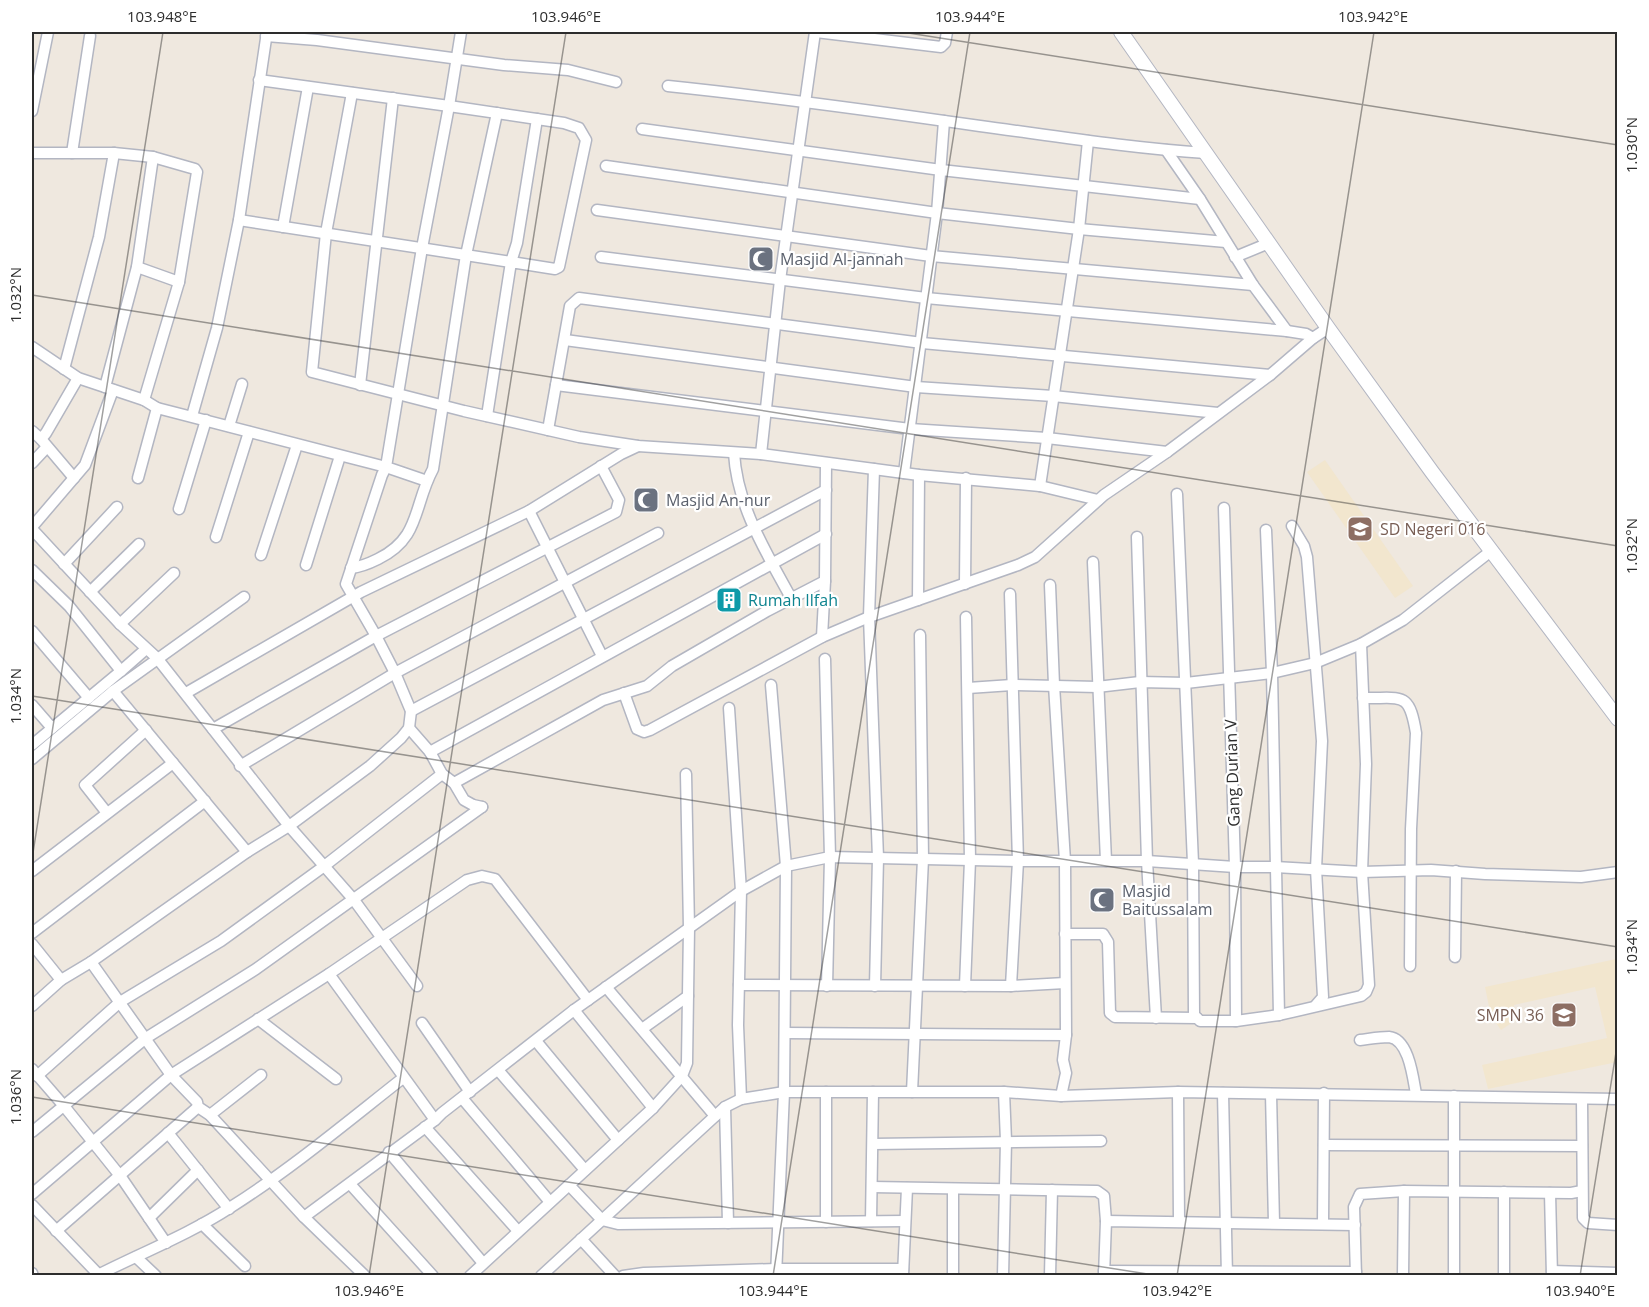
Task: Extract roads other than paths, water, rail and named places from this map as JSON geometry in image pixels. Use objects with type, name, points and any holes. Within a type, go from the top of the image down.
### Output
[{"type":"street","points":[[32,111],[48,32]]},
{"type":"street","points":[[32,1006],[61,980],[91,962],[247,852],[289,826],[370,766],[409,728],[411,711],[376,636],[345,584],[386,467],[461,32]]},
{"type":"street","points":[[761,454],[774,325],[816,32],[941,47],[945,43],[947,32]]},
{"type":"street","points":[[1121,32],[1328,328],[1617,719]]},
{"type":"street","points":[[192,416],[217,328],[239,220],[266,34],[568,70],[616,82]]},
{"type":"street","points":[[72,153],[90,36]]},
{"type":"street","points":[[239,220],[555,269],[559,267],[586,140],[579,128],[564,123],[259,80]]},
{"type":"street","points":[[669,86],[805,101],[1088,141],[1206,153]]},
{"type":"street","points":[[283,227],[308,87]]},
{"type":"street","points":[[352,93],[326,233],[312,372],[579,437],[638,446],[761,454],[904,473],[1040,486],[1098,500]]},
{"type":"street","points":[[360,385],[393,98]]},
{"type":"street","points":[[351,568],[362,567],[391,553],[409,535],[433,469],[466,255],[497,113]]},
{"type":"street","points":[[487,416],[511,262],[517,243],[537,119]]},
{"type":"street","points":[[904,473],[937,213],[944,121]]},
{"type":"street","points":[[642,129],[941,170],[1200,199]]},
{"type":"street","points":[[1040,486],[1079,229],[1088,141]]},
{"type":"street","points":[[1166,150],[1200,199],[1253,285],[1287,331]]},
{"type":"street","points":[[32,153],[114,153],[153,157],[195,169],[197,172],[179,282],[144,400]]},
{"type":"street","points":[[64,369],[99,237],[114,153]]},
{"type":"street","points":[[153,157],[137,267],[109,389],[85,465],[32,528],[120,624],[157,658],[240,766],[323,867],[354,900],[417,986]]},
{"type":"street","points":[[606,166],[937,213],[1226,242]]},
{"type":"street","points":[[597,210],[931,256],[1253,285]]},
{"type":"street","points":[[1235,257],[1269,243]]},
{"type":"street","points":[[601,257],[926,298],[1287,331],[1306,334],[1313,338]]},
{"type":"street","points":[[137,267],[179,282]]},
{"type":"street","points":[[548,430],[570,306],[579,298],[922,344],[1270,375]]},
{"type":"street","points":[[624,693],[638,729],[644,732],[822,637],[869,617],[1018,565],[1035,556],[1098,500],[1270,375],[1328,328]]},
{"type":"street","points":[[565,340],[916,387],[1053,396],[1218,413]]},
{"type":"street","points":[[33,353],[78,378],[144,400],[157,408],[386,467],[427,481]]},
{"type":"street","points":[[32,463],[78,378]]},
{"type":"street","points":[[229,426],[242,384]]},
{"type":"street","points":[[556,385],[910,429],[1047,438],[1167,452]]},
{"type":"street","points":[[138,478],[157,408]]},
{"type":"street","points":[[179,509],[206,420]]},
{"type":"street","points":[[32,431],[74,478]]},
{"type":"street","points":[[216,537],[249,432]]},
{"type":"street","points":[[261,555],[297,445]]},
{"type":"street","points":[[186,693],[352,598],[529,511],[638,446]]},
{"type":"street","points":[[734,453],[735,469],[753,528],[791,598]]},
{"type":"street","points":[[306,565],[340,456]]},
{"type":"street","points":[[822,637],[826,463]]},
{"type":"street","points":[[213,729],[376,636],[616,512],[619,500],[601,466]]},
{"type":"street","points":[[874,469],[869,617],[878,858],[876,986]]},
{"type":"street","points":[[918,600],[919,474]]},
{"type":"street","points":[[965,584],[966,478]]},
{"type":"street","points":[[411,711],[826,490]]},
{"type":"street","points":[[1177,494],[1193,863],[1194,1015],[1200,1021],[1236,1021],[1279,1015],[1361,996],[1369,985],[1362,872],[1366,764],[1361,644]]},
{"type":"street","points":[[64,564],[117,507]]},
{"type":"street","name":"Gang Durian V","points":[[1224,508],[1235,867],[1236,1021]]},
{"type":"street","points":[[529,511],[602,656]]},
{"type":"street","points":[[1292,526],[1304,546],[1307,557],[1322,741],[1316,869],[1323,998],[1316,1005]]},
{"type":"street","points":[[1266,530],[1272,673],[1279,1015]]},
{"type":"street","points":[[240,766],[394,673],[658,533]]},
{"type":"street","points":[[430,752],[826,534]]},
{"type":"street","points":[[1137,537],[1147,861],[1156,1018]]},
{"type":"street","points":[[90,592],[140,544]]},
{"type":"street","points":[[968,688],[1012,685],[1097,687],[1140,682],[1186,683],[1272,673],[1315,663],[1361,644],[1403,620],[1491,551]]},
{"type":"street","points":[[1093,562],[1106,861]]},
{"type":"street","points":[[32,570],[69,606],[121,671]]},
{"type":"street","points":[[120,624],[174,573]]},
{"type":"street","points":[[454,783],[603,700],[647,686],[672,666],[825,581]]},
{"type":"street","points":[[1050,585],[1065,861],[1066,1035],[1064,1060],[1066,1073],[1061,1096]]},
{"type":"street","points":[[1010,594],[1018,861],[1011,986]]},
{"type":"street","points":[[32,759],[113,691],[244,597]]},
{"type":"street","points":[[965,986],[970,860],[966,617]]},
{"type":"street","points":[[32,631],[89,698]]},
{"type":"street","points":[[912,1092],[923,859],[920,635]]},
{"type":"street","points":[[32,745],[146,649]]},
{"type":"street","points":[[825,659],[830,857],[827,986]]},
{"type":"street","points":[[771,685],[786,866],[784,1092],[776,1272]]},
{"type":"street","points":[[113,691],[247,852]]},
{"type":"street","points":[[1363,698],[1398,699],[1407,702],[1411,708],[1416,740],[1410,870],[1410,966]]},
{"type":"street","points":[[32,705],[52,728]]},
{"type":"street","points":[[729,708],[741,891],[738,1025],[741,1099]]},
{"type":"street","points":[[32,1132],[146,1038],[256,969],[482,807],[464,800],[454,783],[442,774],[430,752],[409,728]]},
{"type":"street","points":[[107,813],[85,785],[146,730]]},
{"type":"street","points":[[32,871],[173,763]]},
{"type":"street","points":[[166,1243],[121,1177],[34,1072],[120,1002],[221,940],[323,867],[442,774]]},
{"type":"street","points":[[470,1275],[653,1108],[682,1076],[687,1063],[689,928],[686,774]]},
{"type":"street","points":[[32,933],[205,801]]},
{"type":"street","points":[[304,1216],[435,1120],[574,1010],[741,891],[786,866],[830,857],[1147,861],[1362,872],[1456,871],[1581,877],[1617,872]]},
{"type":"street","points":[[1455,957],[1456,871]]},
{"type":"street","points":[[32,1194],[171,1075],[329,974],[467,880],[482,876],[495,879],[588,1000]]},
{"type":"street","points":[[1065,934],[1103,934],[1108,942],[1110,1013],[1114,1017],[1197,1018]]},
{"type":"street","points":[[32,944],[61,980]]},
{"type":"street","points":[[91,962],[171,1075],[198,1107],[210,1115],[304,1216],[365,1275]]},
{"type":"street","points":[[329,974],[435,1120]]},
{"type":"street","points":[[739,985],[1011,986],[1065,983]]},
{"type":"street","points":[[606,987],[715,1116]]},
{"type":"street","points":[[642,1029],[688,996]]},
{"type":"street","points":[[574,1010],[653,1108]]},
{"type":"street","points":[[258,1019],[336,1079]]},
{"type":"street","points":[[422,1023],[466,1095],[550,1202]]},
{"type":"street","points":[[785,1033],[1066,1035]]},
{"type":"street","points":[[1360,1040],[1390,1037],[1400,1042],[1410,1062],[1416,1095]]},
{"type":"street","points":[[536,1041],[618,1140]]},
{"type":"street","points":[[498,1070],[585,1170]]},
{"type":"street","points":[[210,1115],[261,1075]]},
{"type":"street","points":[[32,1205],[97,1275],[166,1243],[229,1209],[272,1180],[403,1078]]},
{"type":"street","points":[[541,1275],[725,1107],[741,1099],[784,1092],[1004,1092],[1061,1096],[1178,1092],[1617,1099]]},
{"type":"street","points":[[826,1092],[826,1222]]},
{"type":"street","points":[[871,1221],[873,1092]]},
{"type":"street","points":[[1003,1275],[1003,1189],[1006,1141],[1004,1092]]},
{"type":"street","points":[[1178,1092],[1179,1221]]},
{"type":"street","points":[[1223,1093],[1226,1273]]},
{"type":"street","points":[[1323,1223],[1324,1093]]},
{"type":"street","points":[[1271,1094],[1274,1223]]},
{"type":"street","points":[[1454,1096],[1454,1275]]},
{"type":"street","points":[[1582,1099],[1583,1218],[1587,1223],[1617,1224]]},
{"type":"street","points":[[56,1231],[121,1177],[198,1107]]},
{"type":"street","points":[[725,1107],[728,1223]]},
{"type":"street","points":[[425,1127],[518,1231]]},
{"type":"street","points":[[168,1133],[229,1209]]},
{"type":"street","points":[[873,1143],[1101,1141]]},
{"type":"street","points":[[1324,1145],[1582,1146]]},
{"type":"street","points":[[389,1152],[483,1263]]},
{"type":"street","points":[[149,1218],[198,1170]]},
{"type":"street","points":[[350,1184],[433,1275]]},
{"type":"street","points":[[569,1185],[602,1220],[618,1224],[904,1221]]},
{"type":"street","points":[[872,1187],[1097,1191],[1104,1196],[1106,1221],[1104,1273],[1356,1274],[1354,1207],[1360,1194],[1404,1191],[1550,1193],[1582,1191]]},
{"type":"street","points":[[623,1275],[903,1272],[907,1188]]},
{"type":"street","points":[[953,1189],[953,1275]]},
{"type":"street","points":[[1050,1275],[1052,1190]]},
{"type":"street","points":[[1403,1275],[1404,1191]]},
{"type":"street","points":[[1504,1192],[1504,1275]]},
{"type":"street","points":[[1550,1193],[1552,1273],[1617,1273]]},
{"type":"street","points":[[1106,1221],[1355,1225]]},
{"type":"street","points":[[202,1224],[245,1266]]},
{"type":"street","points":[[581,1239],[615,1275]]},
{"type":"street","points":[[136,1257],[156,1275]]},
{"type":"place","name":"Masjid Al-jannah","points":[[761,259]]},
{"type":"place","name":"Masjid An-nur","points":[[646,500]]},
{"type":"place","name":"SD Negeri 016","points":[[1360,529]]},
{"type":"place","name":"Rumah Ilfah","points":[[729,600]]},
{"type":"place","name":"Masjid Baitussalam","points":[[1102,900]]},
{"type":"place","name":"SMPN 36","points":[[1564,1015]]}]
